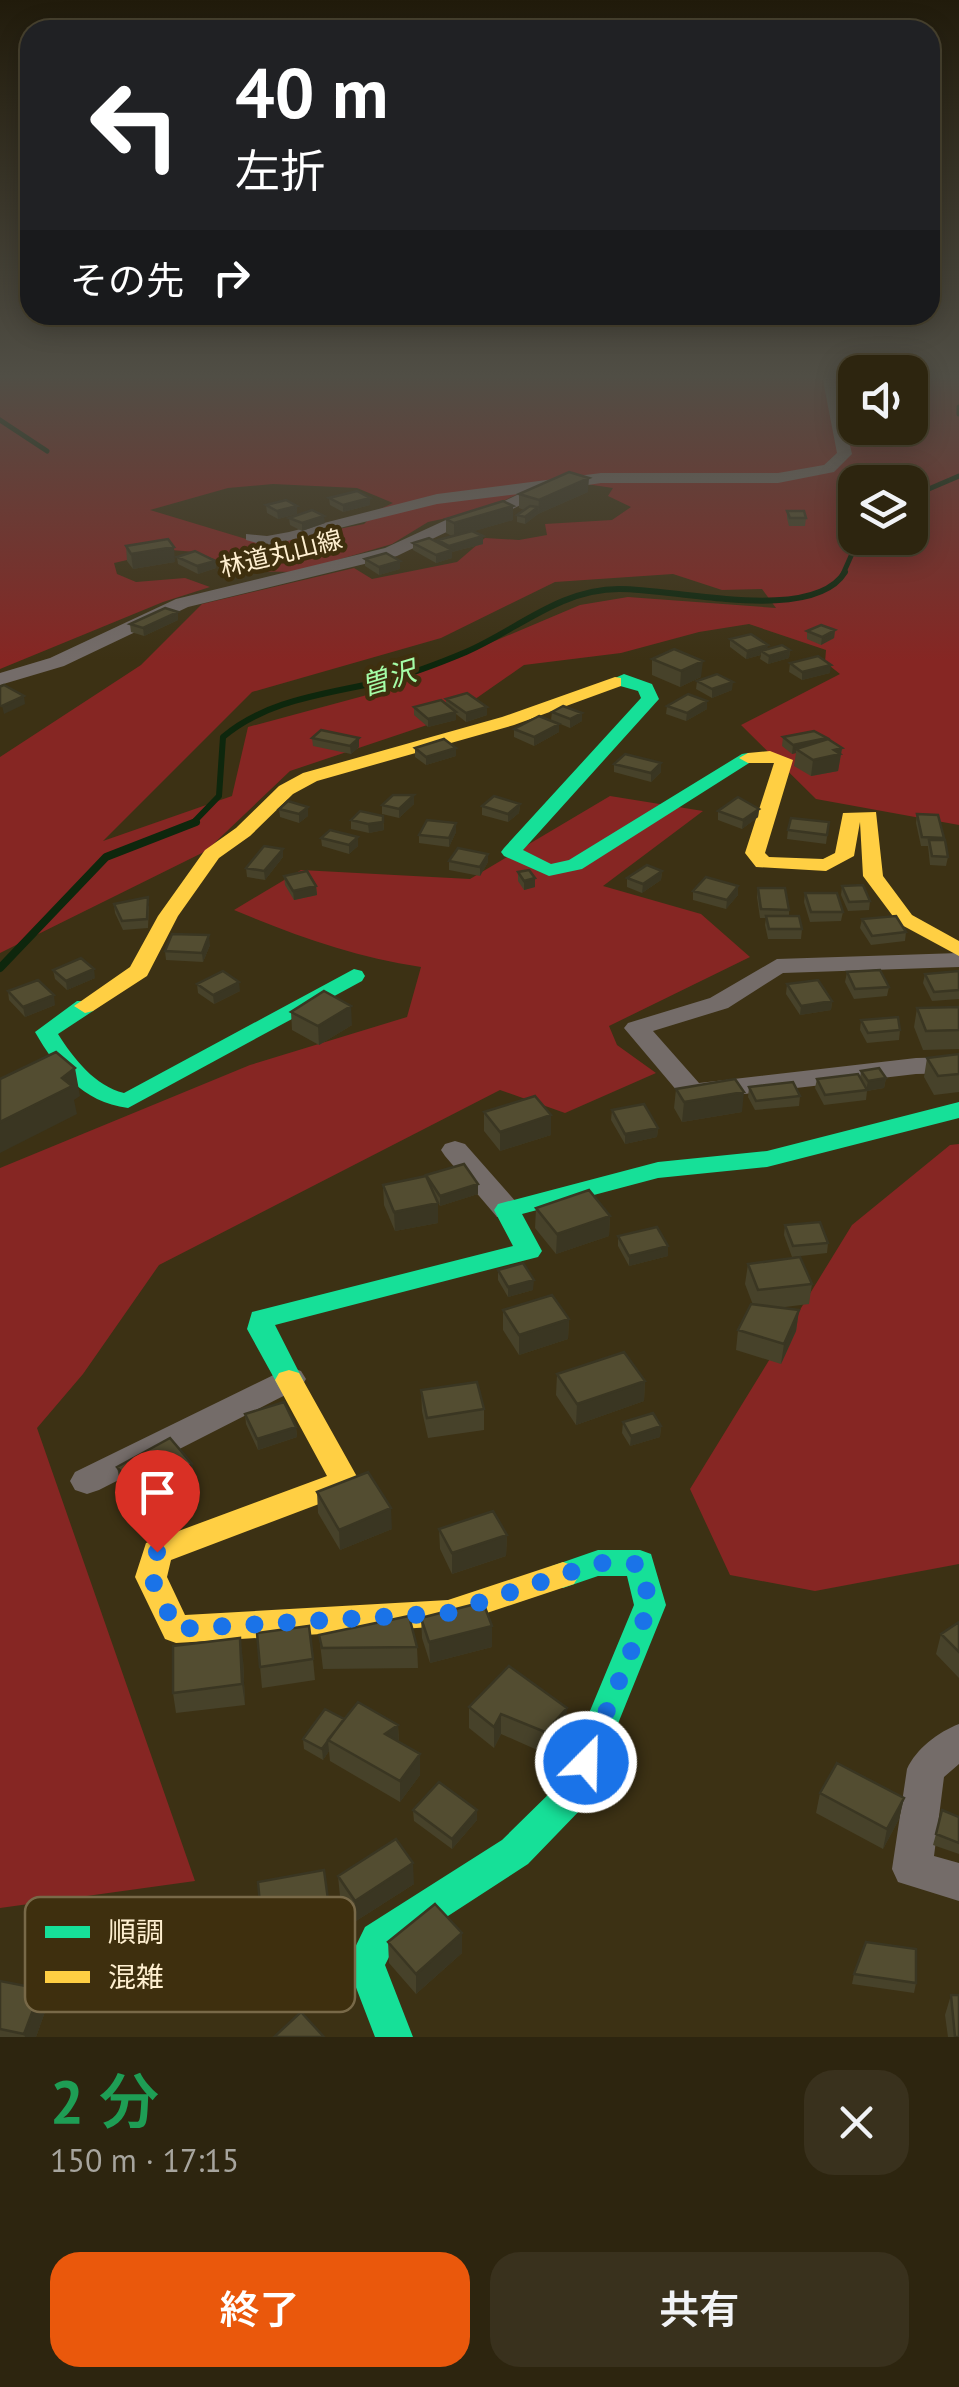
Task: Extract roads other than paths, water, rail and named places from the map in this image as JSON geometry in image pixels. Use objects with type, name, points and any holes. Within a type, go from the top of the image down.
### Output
[{"type":"street","name":"林道丸山線","points":[[0,680],[57,662],[182,603],[391,552],[454,522],[493,513],[544,488],[601,478],[756,480],[822,470]]},
{"type":"street","points":[[252,537],[290,537],[437,499],[520,486],[544,488]]},
{"type":"street","points":[[354,976],[128,1101],[113,1101],[99,1091],[51,1045],[46,1032],[139,971],[168,916],[212,854],[243,832],[286,790],[310,777],[568,703],[624,679],[646,688],[650,699],[511,852],[549,870],[575,865],[750,758],[770,756],[784,760],[756,853],[763,862],[826,865],[844,856],[850,818],[869,816],[873,876],[905,919],[959,950]]},
{"type":"street","points":[[959,960],[777,966],[719,1003],[637,1028],[692,1092],[916,1066],[959,1065]]},
{"type":"street","points":[[507,1210],[658,1170],[767,1159],[959,1110]]},
{"type":"street","points":[[394,2037],[366,1964],[378,1940],[515,1852],[573,1794],[650,1605],[640,1564],[598,1563],[448,1613],[176,1629],[151,1577],[157,1552],[345,1482],[261,1329],[262,1319],[528,1251],[507,1210],[455,1150]]},
{"type":"street","points":[[87,1481],[290,1379]]},
{"type":"street","points":[[959,1741],[926,1769],[912,1869],[959,1882]]},
{"type":"waterway","name":"曽沢","points":[[928,489],[959,476]]},
{"type":"waterway","name":"曽沢","points":[[843,574],[851,555]]},
{"type":"waterway","name":"曽沢","points":[[193,823],[219,796],[223,737],[280,706],[427,668],[485,643],[558,603],[598,591],[643,590],[774,600],[804,597],[828,588],[843,574]]},
{"type":"waterway","name":"曽沢","points":[[0,968],[106,857],[193,823]]}]
